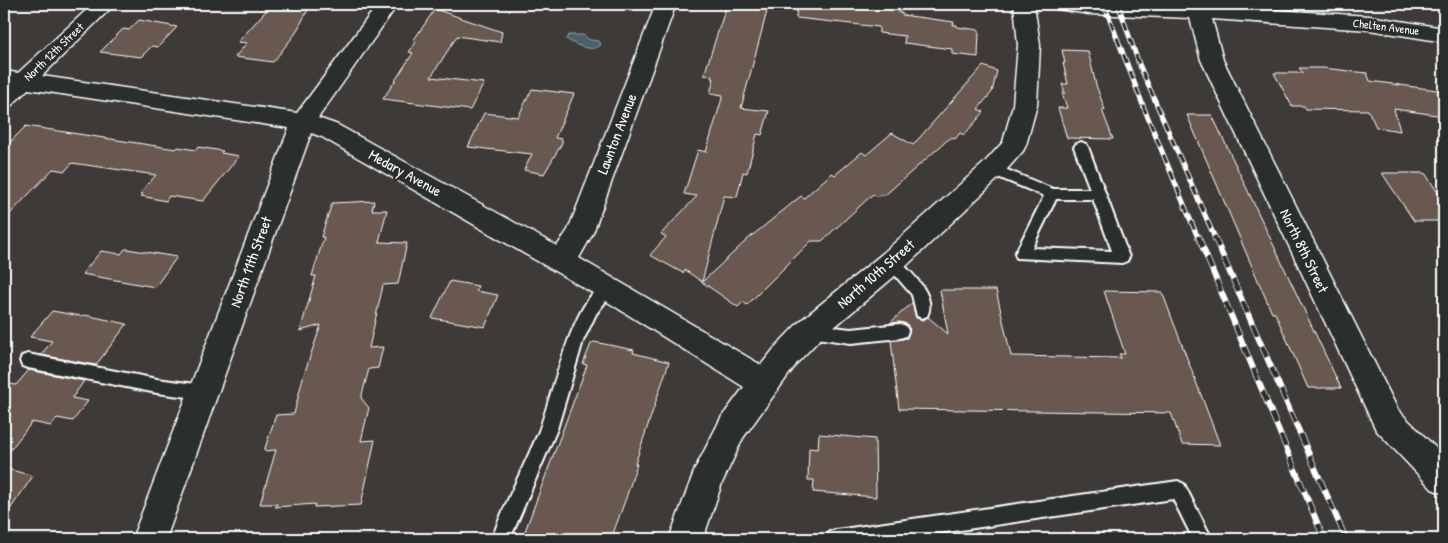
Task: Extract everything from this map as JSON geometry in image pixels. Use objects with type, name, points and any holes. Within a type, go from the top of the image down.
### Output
[{"type":"street","name":"North 12th Street","points":[[4,100],[14,79],[105,4]]},
{"type":"street","name":"North 11th Street","points":[[149,539],[303,122],[388,4]]},
{"type":"street","name":"Lawnton Avenue","points":[[560,260],[569,251],[580,233],[666,4]]},
{"type":"street","name":"North 10th Street","points":[[686,539],[707,480],[728,437],[764,382],[787,354],[809,331],[892,262],[993,169],[1014,144],[1025,105],[1029,45],[1024,4]]},
{"type":"street","name":"Chelten Avenue","points":[[1058,4],[1090,8],[1200,8],[1369,23],[1444,35]]},
{"type":"street","name":"North 8th Street","points":[[1200,8],[1212,60],[1387,420],[1444,478]]},
{"type":"street","name":"Medary Avenue","points":[[14,79],[303,122],[330,131],[560,260],[764,382]]},
{"type":"lane","points":[[1052,194],[1022,254],[1122,257],[1081,147]]},
{"type":"lane","points":[[993,169],[1052,194],[1098,194]]},
{"type":"lane","points":[[892,262],[919,293],[922,311]]},
{"type":"lane","points":[[500,539],[548,429],[575,341],[590,310],[608,288]]},
{"type":"lane","points":[[809,331],[851,336],[900,331]]},
{"type":"lane","points":[[28,361],[129,381],[203,392]]},
{"type":"lane","points":[[836,539],[1178,490],[1203,539]]},
{"type":"water","points":[[569,35],[583,35],[590,40],[599,41],[601,45],[588,48],[574,44],[566,39]]},
{"type":"building","points":[[272,4],[311,4],[295,34],[273,62],[235,57],[247,43],[238,42]]},
{"type":"building","points":[[727,4],[769,4],[741,108],[769,111],[762,135],[757,134],[747,173],[743,172],[737,197],[724,196],[702,282],[685,270],[683,273],[650,255],[666,237],[661,234],[697,196],[684,194],[698,150],[706,152],[723,95],[710,93],[714,79],[711,78],[712,76],[704,75]]},
{"type":"building","points":[[797,4],[847,4],[899,10],[899,13],[902,13],[902,15],[954,22],[953,25],[957,25],[957,27],[979,30],[978,57],[952,54],[952,49],[904,43],[905,36],[879,33],[879,27],[796,18]]},
{"type":"building","points":[[435,9],[502,32],[500,42],[457,36],[431,77],[484,83],[470,110],[383,99],[413,53],[409,52],[416,42],[413,41]]},
{"type":"building","points":[[139,20],[177,27],[158,47],[152,46],[141,57],[100,52],[123,29],[129,30]]},
{"type":"building","points":[[1062,50],[1088,51],[1096,85],[1105,110],[1102,110],[1113,139],[1067,138],[1058,108],[1067,108],[1062,93],[1065,93],[1062,84],[1068,84]]},
{"type":"building","points":[[983,66],[997,71],[992,92],[978,109],[984,112],[964,135],[960,133],[955,139],[951,137],[885,195],[876,196],[873,194],[822,241],[811,241],[747,305],[743,302],[738,307],[702,282],[748,239],[801,196],[804,198],[832,173],[835,175],[862,152],[866,155],[892,133],[913,145]]},
{"type":"building","points":[[1299,68],[1323,68],[1367,73],[1370,81],[1444,91],[1444,116],[1394,109],[1400,131],[1376,127],[1368,110],[1306,109],[1304,106],[1292,106],[1274,73],[1303,73]]},
{"type":"building","points":[[532,89],[574,94],[555,138],[562,139],[562,143],[544,174],[524,170],[532,154],[468,147],[484,113],[518,117]]},
{"type":"building","points":[[1187,115],[1212,115],[1341,388],[1308,388],[1275,313],[1272,313]]},
{"type":"building","points":[[26,126],[176,149],[178,147],[196,150],[198,147],[239,156],[203,201],[169,196],[166,201],[141,196],[143,194],[140,193],[156,175],[72,163],[65,171],[53,169],[4,220],[4,148]]},
{"type":"building","points":[[1382,173],[1425,173],[1444,202],[1444,221],[1414,221]]},
{"type":"building","points":[[374,201],[372,210],[387,210],[379,242],[407,243],[398,284],[383,285],[369,348],[383,347],[378,368],[369,369],[361,398],[369,408],[361,441],[375,440],[361,505],[314,507],[315,504],[275,507],[277,504],[260,504],[276,450],[264,451],[276,415],[294,414],[303,377],[321,325],[300,331],[316,276],[312,276],[324,237],[321,237],[332,203]]},
{"type":"building","points":[[125,249],[177,257],[155,287],[82,274],[101,251],[121,254]]},
{"type":"building","points":[[450,281],[478,286],[476,291],[498,295],[485,327],[432,318]]},
{"type":"building","points":[[940,290],[996,290],[1011,356],[1121,358],[1119,354],[1125,354],[1104,291],[1162,292],[1220,445],[1182,444],[1171,413],[899,409],[891,341],[907,338],[910,330],[907,324],[900,322],[890,323],[912,303],[916,318],[923,320],[928,317],[948,334]]},
{"type":"building","points":[[52,311],[85,315],[127,324],[96,365],[41,355],[52,341],[30,337]]},
{"type":"building","points":[[594,342],[634,350],[633,353],[669,362],[635,464],[637,464],[626,498],[611,539],[522,539],[587,365],[583,364],[591,344]]},
{"type":"building","points":[[29,370],[84,381],[72,398],[88,401],[73,421],[57,418],[51,426],[32,422],[4,458],[4,383],[16,385]]},
{"type":"building","points":[[819,434],[875,439],[876,497],[813,492],[814,480],[808,480],[809,448],[818,449]]},
{"type":"building","points":[[4,468],[33,476],[4,518]]},
{"type":"railway","points":[[1104,4],[1144,108],[1198,238]]},
{"type":"railway","points":[[1118,4],[1139,64],[1215,238]]},
{"type":"railway","points":[[1198,236],[1324,539]]},
{"type":"railway","points":[[1214,236],[1346,539]]}]
